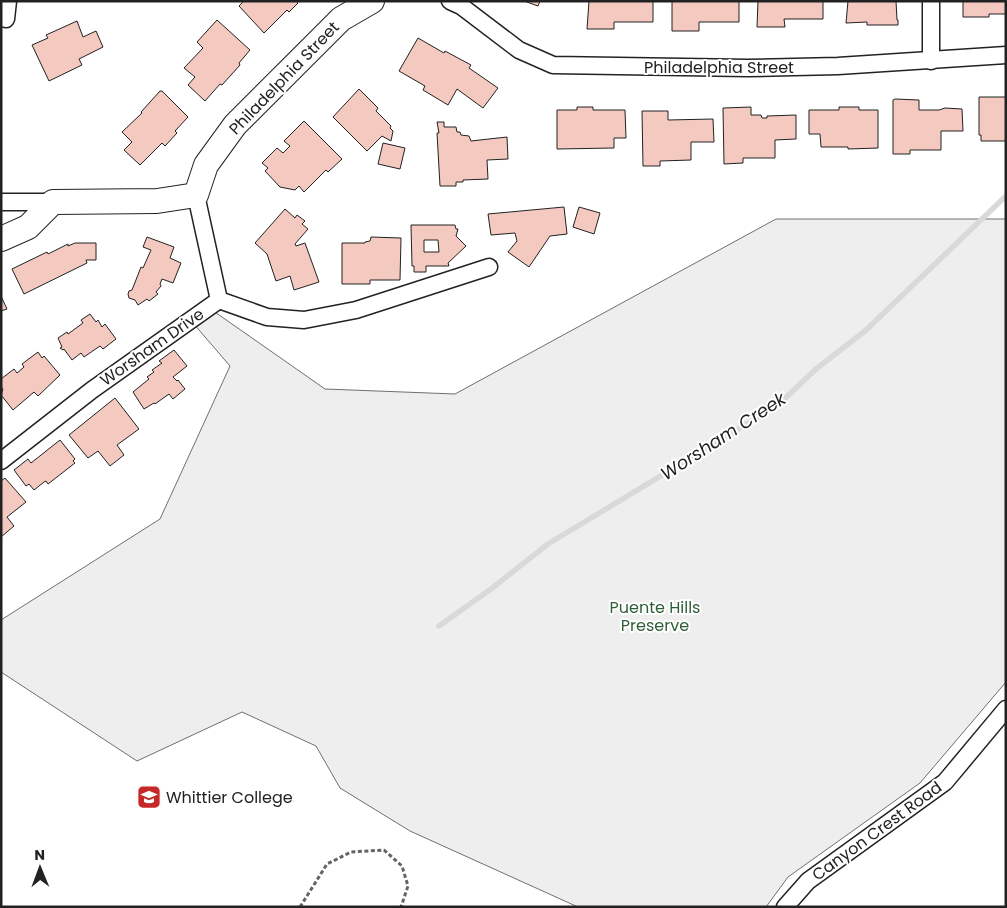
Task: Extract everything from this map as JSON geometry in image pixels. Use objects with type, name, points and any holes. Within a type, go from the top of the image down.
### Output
[{"type":"street","points":[[4,19],[8,1]]},
{"type":"street","name":"Philadelphia Street","points":[[196,195],[206,165],[235,125],[341,19],[372,1]]},
{"type":"street","name":"Philadelphia Street","points":[[450,1],[461,6],[520,50],[553,65],[748,68],[838,66],[1006,55]]},
{"type":"street","points":[[931,1],[931,61]]},
{"type":"street","points":[[1,202],[157,201],[196,195]]},
{"type":"street","name":"Worsham Drive","points":[[1,461],[92,390],[219,300],[196,195]]},
{"type":"street","points":[[1,239],[28,226],[53,202]]},
{"type":"street","points":[[219,300],[267,317],[304,320],[356,310],[489,267]]},
{"type":"street","name":"Canyon Crest Road","points":[[785,907],[808,881],[945,782],[1006,709]]},
{"type":"path","points":[[300,907],[327,864],[351,852],[384,850],[402,866],[408,886],[401,907]]},
{"type":"green space","name":"Puente Hills Preserve","points":[[776,219],[1006,219],[1006,682],[920,783],[788,877],[766,907],[578,907],[410,831],[340,788],[316,746],[242,712],[137,761],[1,672],[1,620],[160,519],[230,366],[193,323],[212,310],[325,389],[455,394]]},
{"type":"building","points":[[244,1],[296,1],[298,3],[289,12],[287,10],[264,33],[239,6]]},
{"type":"building","points":[[524,1],[540,1],[538,6]]},
{"type":"building","points":[[589,1],[653,1],[653,22],[614,22],[614,29],[587,29]]},
{"type":"building","points":[[672,1],[739,1],[739,22],[699,22],[699,31],[672,31]]},
{"type":"building","points":[[758,1],[823,1],[823,19],[784,19],[785,27],[757,27]]},
{"type":"building","points":[[848,1],[896,1],[898,25],[867,25],[867,22],[846,23]]},
{"type":"building","points":[[963,1],[1006,1],[1006,14],[989,14],[989,17],[963,17]]},
{"type":"building","points":[[217,20],[250,50],[239,63],[240,65],[205,101],[188,85],[195,77],[184,68],[203,48],[197,42]]},
{"type":"building","points":[[77,21],[83,37],[96,31],[103,47],[79,59],[82,65],[49,81],[32,45],[48,38],[46,35]]},
{"type":"building","points":[[418,38],[444,53],[445,51],[471,65],[469,68],[498,88],[483,108],[457,89],[448,105],[423,90],[425,86],[399,71]]},
{"type":"building","points":[[359,89],[378,108],[376,111],[391,126],[390,128],[393,131],[391,141],[382,136],[367,151],[333,117]]},
{"type":"building","points":[[160,91],[188,117],[165,146],[162,143],[140,165],[124,150],[132,142],[122,132],[142,113]]},
{"type":"building","points":[[979,97],[1006,97],[1006,141],[981,141],[981,135],[979,135]]},
{"type":"building","points":[[893,100],[919,100],[919,110],[962,109],[963,131],[941,131],[941,150],[910,150],[910,154],[893,154]]},
{"type":"building","points":[[577,107],[593,107],[593,110],[625,110],[626,138],[614,138],[614,148],[557,149],[557,110],[577,110]]},
{"type":"building","points":[[751,107],[751,115],[761,115],[762,118],[767,118],[767,116],[796,115],[796,139],[775,140],[775,158],[743,158],[743,163],[724,164],[723,108]]},
{"type":"building","points":[[839,107],[859,107],[859,110],[878,110],[878,148],[848,149],[848,147],[821,147],[820,134],[809,134],[809,110],[839,110]]},
{"type":"building","points":[[642,111],[668,111],[668,120],[713,119],[714,142],[691,142],[691,160],[660,161],[660,166],[643,166]]},
{"type":"building","points":[[304,121],[342,159],[328,172],[326,170],[304,192],[299,186],[295,190],[280,187],[265,171],[268,168],[262,163],[277,148],[283,153],[290,146],[284,141]]},
{"type":"building","points":[[437,122],[444,122],[444,127],[456,127],[457,132],[460,132],[461,135],[469,136],[471,141],[507,137],[508,159],[487,160],[488,179],[463,180],[463,182],[456,182],[456,186],[440,186]]},
{"type":"building","points":[[383,143],[405,148],[400,169],[378,164]]},
{"type":"building","points":[[564,207],[567,234],[550,236],[529,267],[508,252],[517,241],[515,233],[491,235],[488,214]]},
{"type":"building","points":[[579,207],[600,213],[594,234],[573,227]]},
{"type":"building","points":[[285,209],[295,218],[297,215],[305,221],[302,224],[308,229],[295,244],[296,246],[305,243],[319,282],[294,290],[290,276],[276,281],[267,254],[255,243]]},
{"type":"building","points":[[411,225],[455,225],[456,229],[458,229],[456,236],[466,246],[448,263],[449,266],[426,266],[426,272],[414,272],[414,266],[412,266]],"holes":[[[424,240],[438,240],[439,252],[424,252]]]},
{"type":"building","points":[[147,237],[174,247],[170,258],[181,263],[173,283],[162,279],[161,286],[156,292],[158,294],[149,301],[147,299],[138,305],[135,300],[129,298],[128,294],[132,290],[141,267],[143,268],[151,250],[143,247]]},
{"type":"building","points":[[371,237],[401,238],[400,280],[370,280],[370,284],[342,284],[342,243],[365,243],[370,241]]},
{"type":"building","points":[[75,243],[96,243],[96,260],[86,260],[87,263],[24,294],[12,269],[47,252],[48,254],[68,244],[68,246]]},
{"type":"building","points":[[1,296],[7,309],[1,311]]},
{"type":"building","points":[[90,314],[96,322],[98,320],[102,327],[105,324],[116,339],[103,349],[100,346],[84,357],[81,353],[72,360],[64,349],[60,348],[62,347],[58,338],[67,332],[68,334],[83,323],[81,320]]},
{"type":"building","points":[[174,350],[187,366],[173,377],[185,389],[173,399],[169,394],[144,409],[133,392],[149,379],[147,377],[154,372],[152,370],[162,363],[159,361]]},
{"type":"building","points":[[38,352],[42,358],[44,356],[60,375],[38,396],[34,392],[13,410],[1,395],[3,389],[1,387],[1,379],[14,369],[17,373],[24,367],[22,364]]},
{"type":"building","points":[[115,398],[139,429],[117,445],[124,455],[110,466],[98,451],[88,458],[69,435]]},
{"type":"building","points":[[60,440],[75,459],[73,461],[75,463],[48,484],[46,481],[34,490],[29,484],[26,486],[14,470],[28,459],[31,463]]},
{"type":"building","points":[[5,478],[26,502],[7,517],[14,526],[1,537],[1,481]]},
{"type":"waterway","name":"Worsham Creek","points":[[439,626],[491,589],[548,544],[778,405],[816,369],[865,331],[1006,196]]},
{"type":"place","name":"Whittier College","points":[[149,797]]}]
